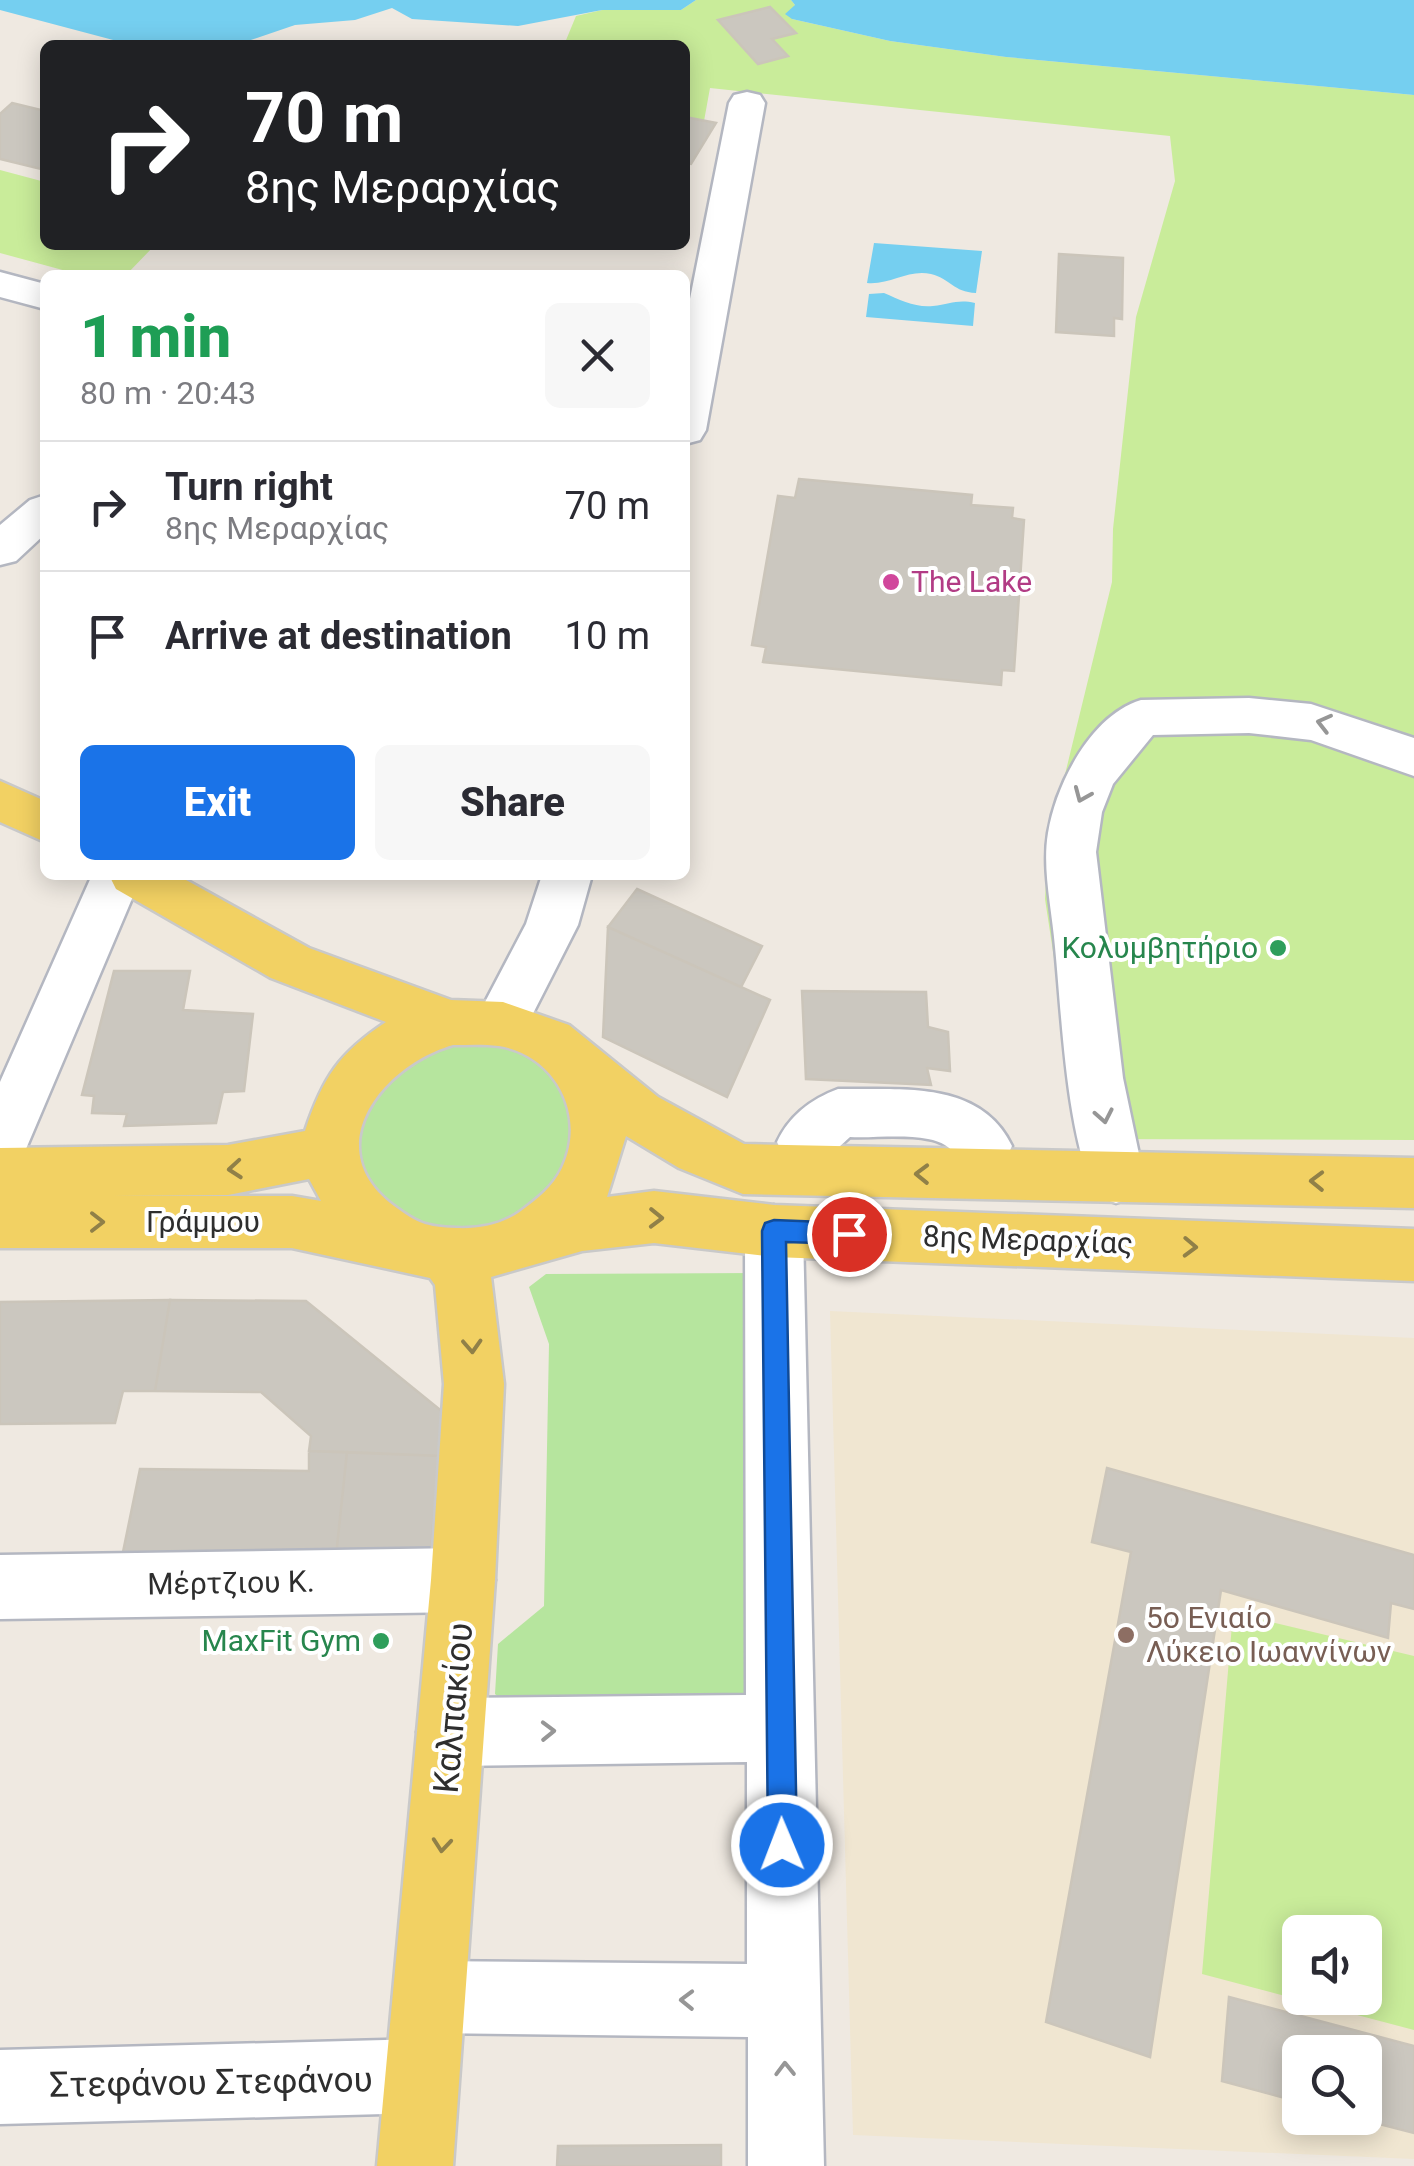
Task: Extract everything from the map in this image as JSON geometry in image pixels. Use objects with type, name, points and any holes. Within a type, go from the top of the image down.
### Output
[{"type":"main road","points":[[0,800],[40,820]]},
{"type":"main road","points":[[143,880],[290,963],[329,1002],[346,1034],[350,1085]]},
{"type":"main road","name":"8ης Μεραρχίας","points":[[290,963],[520,1038],[658,1128],[714,1159],[743,1169],[1414,1183]]},
{"type":"main road","points":[[424,1251],[372,1230],[349,1207],[335,1179],[330,1149],[335,1116],[350,1085],[369,1062],[421,1030],[520,1038]]},
{"type":"main road","name":"Γράμμου","points":[[0,1222],[292,1222],[324,1225],[424,1251],[487,1252],[526,1239],[564,1214],[589,1180],[602,1142],[599,1104],[520,1038]]},
{"type":"main road","name":"Γράμμου","points":[[0,1173],[228,1170],[330,1149]]},
{"type":"main road","name":"8ης Μεραρχίας","points":[[526,1239],[582,1225],[654,1217],[774,1231],[1414,1255]]},
{"type":"main road","name":"Καλπακίου","points":[[415,2166],[463,1580],[473,1367],[460,1271],[424,1251]]},
{"type":"street","points":[[690,377],[704,227],[747,103]]},
{"type":"street","points":[[0,284],[40,296]]},
{"type":"street","points":[[0,550],[40,514]]},
{"type":"street","points":[[1116,1178],[1094,1061],[1071,852],[1074,815],[1097,767],[1141,718],[1260,714],[1330,724],[1414,758]]},
{"type":"street","points":[[0,1146],[115,880]]},
{"type":"street","points":[[520,1038],[566,880]]},
{"type":"street","points":[[804,1142],[838,1113],[855,1113],[943,1115],[984,1146]]},
{"type":"street","points":[[774,1231],[786,2166]]},
{"type":"street","name":"Μέρτζιου Κ.","points":[[0,1587],[463,1580]]},
{"type":"street","points":[[451,1732],[780,1728]]},
{"type":"street","points":[[429,1997],[784,2002]]},
{"type":"street","name":"Στεφάνου Στεφάνου","points":[[0,2087],[422,2076]]},
{"type":"shaded area","name":"5ο Ενιαίο Λύκειο Ιωαννίνων","points":[[830,1311],[1414,1338],[1414,2159],[853,2135]]},
{"type":"green space","points":[[696,0],[791,0],[795,5],[792,19],[890,41],[1006,57],[1414,95],[1414,1140],[1087,1139],[1071,1070],[1045,899],[1048,844],[1112,582],[1113,529],[1136,317],[1175,181],[1170,136],[710,88],[698,154],[690,153],[690,40],[566,40],[576,16],[602,10],[681,10]]},
{"type":"green space","points":[[0,170],[40,181],[40,250],[150,250],[131,270],[63,270],[0,253]]},
{"type":"green space","points":[[433,1031],[554,1045],[599,1145],[482,1251],[363,1216],[341,1112]]},
{"type":"green space","points":[[758,1273],[764,1706],[506,1703],[495,1694],[498,1644],[544,1606],[549,1344],[529,1287],[546,1274]]},
{"type":"green space","points":[[1233,1613],[1414,1656],[1414,2030],[1357,2015],[1382,2015],[1382,1915],[1282,1915],[1282,1995],[1202,1974]]},
{"type":"water","points":[[0,0],[696,0],[681,10],[602,10],[518,26],[412,19],[392,8],[355,20],[295,25],[251,40],[113,40],[0,10]]},
{"type":"water","points":[[791,0],[1414,0],[1414,95],[1006,57],[890,41],[792,19],[785,14],[795,5]]},
{"type":"water","points":[[874,243],[982,251],[976,293],[923,273],[867,283]]},
{"type":"water","points":[[884,293],[920,306],[975,303],[973,326],[866,317],[869,294]]},
{"type":"building","points":[[770,7],[796,33],[772,39],[788,56],[758,64],[718,20]]},
{"type":"building","points":[[12,103],[40,110],[40,169],[0,159],[0,114]]},
{"type":"building","points":[[690,118],[716,123],[691,164]]},
{"type":"building","points":[[1059,254],[1123,258],[1122,319],[1114,318],[1114,336],[1056,332]]},
{"type":"building","name":"The Lake","points":[[799,479],[972,495],[971,505],[1013,508],[1012,518],[1024,520],[1014,671],[1002,670],[1001,685],[763,662],[766,647],[752,645],[778,496],[795,498]]},
{"type":"building","points":[[637,889],[762,946],[741,987],[608,927]]},
{"type":"building","points":[[608,927],[770,1000],[727,1097],[603,1037]]},
{"type":"building","points":[[114,971],[190,971],[183,1010],[253,1014],[244,1091],[223,1092],[216,1123],[124,1126],[127,1114],[92,1113],[94,1096],[82,1095]]},
{"type":"building","points":[[802,991],[926,992],[928,1027],[948,1032],[950,1071],[927,1068],[931,1085],[806,1079]]},
{"type":"building","points":[[170,1300],[306,1301],[444,1413],[440,1456],[309,1451],[311,1436],[261,1392],[155,1391]]},
{"type":"building","points":[[170,1300],[155,1391],[123,1391],[115,1423],[0,1424],[0,1302]]},
{"type":"building","points":[[309,1451],[347,1452],[336,1556],[123,1552],[140,1469],[309,1471]]},
{"type":"building","points":[[347,1452],[440,1456],[430,1556],[336,1556]]},
{"type":"building","points":[[1107,1468],[1414,1555],[1414,1609],[1391,1603],[1388,1638],[1221,1590],[1150,2057],[1046,2022],[1131,1552],[1092,1542]]},
{"type":"building","points":[[1229,1997],[1282,2011],[1282,2015],[1297,2015],[1372,2035],[1282,2035],[1282,2097],[1222,2081]]},
{"type":"building","points":[[1382,2038],[1414,2046],[1414,2133],[1382,2125]]},
{"type":"building","points":[[721,2145],[721,2166],[557,2166],[558,2146]]},
{"type":"place","name":"The Lake","points":[[891,582]]},
{"type":"place","name":"Κολυμβητήριο","points":[[1278,948]]},
{"type":"place","name":"5ο Ενιαίο Λύκειο Ιωαννίνων","points":[[1126,1635]]},
{"type":"place","name":"MaxFit Gym","points":[[381,1641]]},
{"type":"route","points":[[782,1845],[774,1231],[849,1234]]}]
